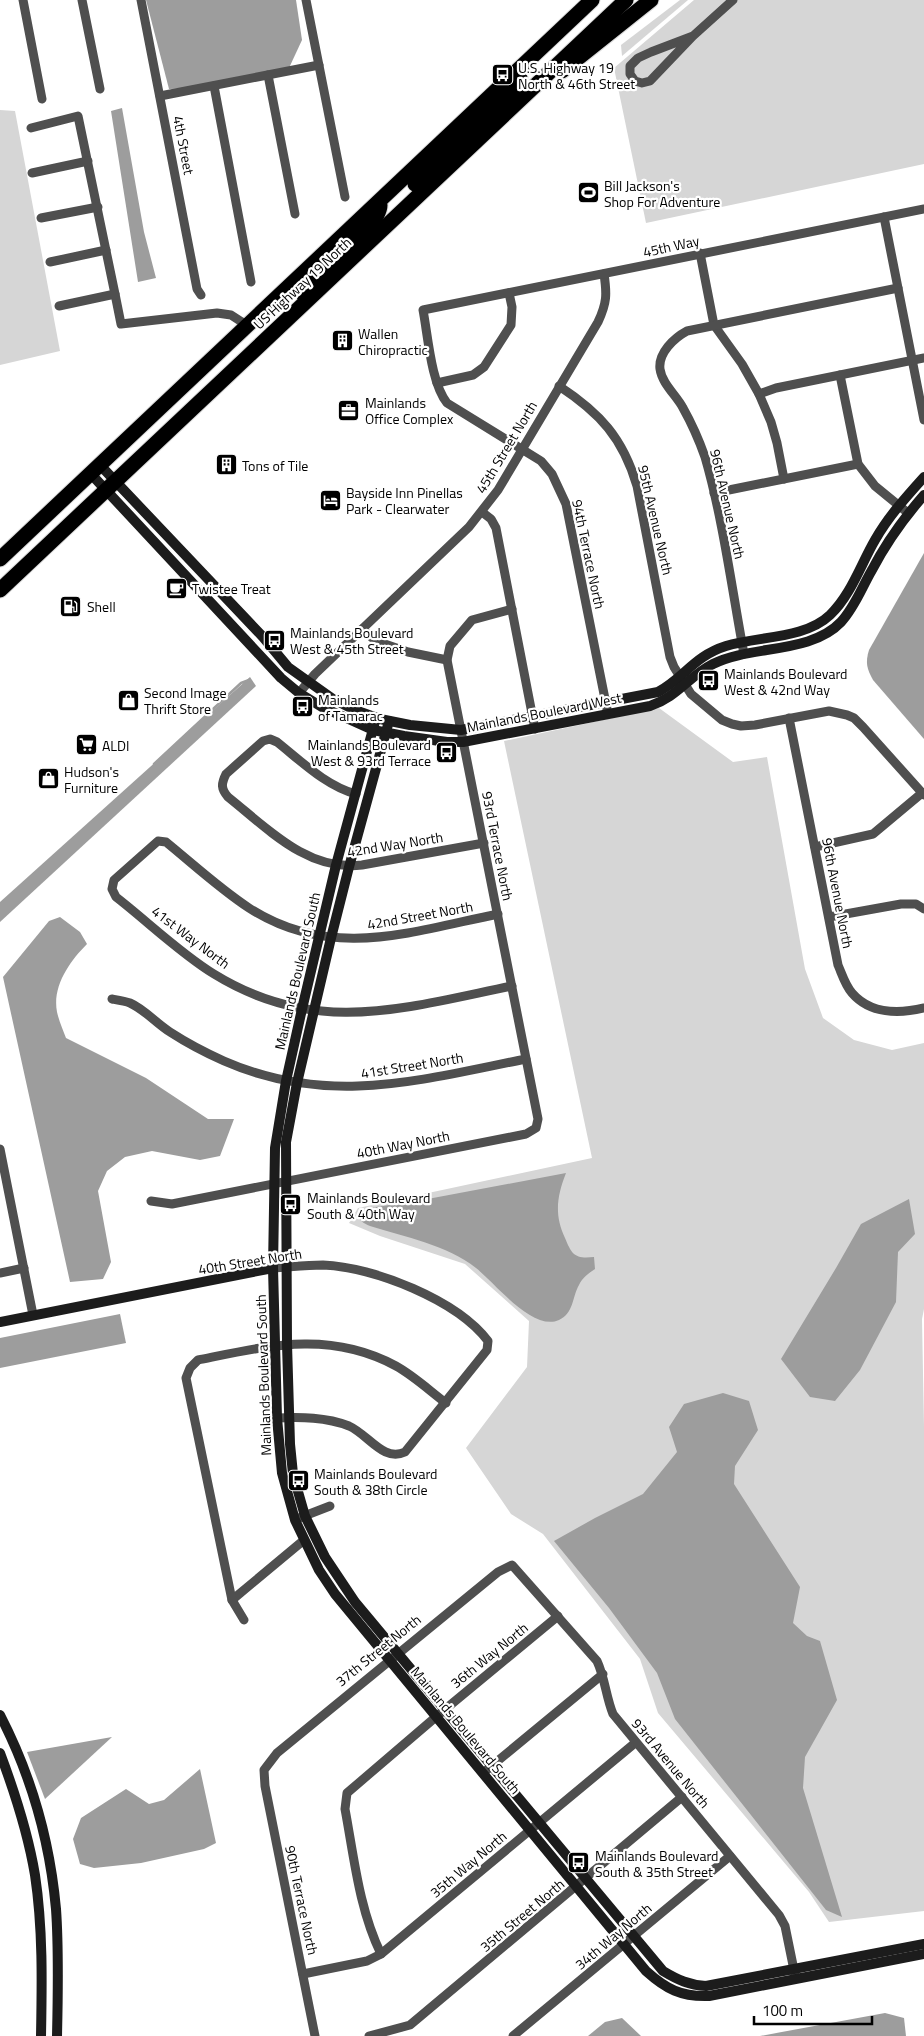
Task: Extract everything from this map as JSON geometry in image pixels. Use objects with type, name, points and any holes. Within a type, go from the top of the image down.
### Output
[{"type":"highway","name":"US Highway 19 North","points":[[0,559],[592,0]]},
{"type":"highway","name":"US Highway 19 North","points":[[0,590],[626,0]]},
{"type":"highway","points":[[508,110],[580,58],[651,0]]},
{"type":"highway","points":[[390,221],[399,200],[506,98],[543,47]]},
{"type":"highway","points":[[278,328],[321,270],[373,222],[380,211],[380,202]]},
{"type":"highway","points":[[230,373],[225,361],[244,329]]},
{"type":"street","points":[[23,0],[42,98]]},
{"type":"street","points":[[82,0],[100,89]]},
{"type":"street","name":"4th Street","points":[[141,0],[197,289],[201,295]]},
{"type":"street","points":[[306,0],[345,197]]},
{"type":"street","points":[[693,36],[638,58],[630,66],[630,74],[635,81],[642,83],[650,81],[693,36],[733,0]]},
{"type":"street","points":[[160,96],[319,65]]},
{"type":"street","points":[[268,75],[295,214]]},
{"type":"street","points":[[214,86],[251,282]]},
{"type":"street","points":[[32,128],[78,116],[98,207],[120,324],[217,314],[231,315],[244,329]]},
{"type":"street","points":[[32,173],[88,161]]},
{"type":"street","points":[[41,218],[98,207]]},
{"type":"street","name":"45th Way","points":[[423,310],[924,209]]},
{"type":"street","points":[[884,217],[924,420]]},
{"type":"street","points":[[50,262],[106,250]]},
{"type":"street","points":[[700,254],[714,326],[742,364],[759,394],[777,443],[784,479]]},
{"type":"street","name":"45th Street North","points":[[299,693],[362,628],[469,527],[482,512],[498,490],[604,309],[607,293],[604,274]]},
{"type":"street","points":[[714,326],[898,288]]},
{"type":"street","points":[[437,383],[473,375],[484,367],[511,325],[512,307],[510,293]]},
{"type":"street","points":[[59,306],[115,294]]},
{"type":"street","name":"94th Terrace North","points":[[423,310],[441,396],[447,403],[541,461],[560,488],[566,504],[608,714]]},
{"type":"street","name":"96th Avenue North","points":[[714,326],[687,331],[678,336],[662,356],[660,369],[664,379],[693,426],[705,457],[714,493],[744,654]]},
{"type":"street","points":[[759,394],[776,388],[924,358]]},
{"type":"street","points":[[840,376],[858,464],[875,486],[908,513]]},
{"type":"street","name":"95th Avenue North","points":[[559,386],[585,404],[604,422],[615,436],[632,469],[637,486],[670,658],[682,680]]},
{"type":"street","points":[[714,493],[858,464]]},
{"type":"street","name":"Mainlands Boulevard West","points":[[95,470],[281,678],[299,693],[322,707],[373,730],[425,740],[463,742],[662,702],[673,695],[694,662],[712,651],[742,642],[806,630],[818,624],[830,615],[845,595],[885,523],[924,477]]},
{"type":"street","name":"Mainlands Boulevard West","points":[[110,486],[264,637],[288,667],[308,682],[333,699],[376,718],[410,726],[461,730],[658,692],[713,663],[822,636],[834,629],[850,610],[872,569],[908,513],[924,495]]},
{"type":"street","points":[[482,512],[491,519],[496,528],[535,729]]},
{"type":"street","points":[[362,628],[376,641],[408,652],[447,660],[450,646],[472,620],[512,610]]},
{"type":"street","name":"93rd Terrace North","points":[[447,660],[538,1119],[536,1128]]},
{"type":"street","points":[[682,680],[692,694],[722,720],[741,726],[829,711],[847,714],[863,727],[923,794],[873,834],[815,846]]},
{"type":"street","name":"Mainlands Boulevard South","points":[[376,718],[336,865],[302,1008],[286,1081],[275,1148],[273,1268],[277,1418],[282,1473],[295,1520],[319,1570],[335,1594],[393,1656],[441,1712],[534,1826],[624,1944],[646,1971],[660,1984],[677,1992],[696,1997],[709,1996],[794,1974]]},
{"type":"street","name":"96th Avenue North","points":[[789,718],[838,965],[852,993],[879,1010],[911,1012],[924,1008]]},
{"type":"street","name":"Mainlands Boulevard South","points":[[389,721],[331,938],[286,1142],[286,1267],[289,1418],[293,1474],[305,1516],[324,1558],[393,1656]]},
{"type":"street","name":"42nd Way North","points":[[356,794],[343,790],[329,782],[277,742],[270,739],[263,741],[226,774],[222,782],[222,790],[228,797],[286,843],[304,854],[336,865],[349,867],[484,843]]},
{"type":"street","name":"41st Way North","points":[[166,842],[158,841],[151,845],[114,880],[112,889],[116,897],[213,973],[257,995],[302,1008],[351,1013],[379,1012],[512,986]]},
{"type":"street","name":"42nd Street North","points":[[166,842],[248,908],[271,920],[320,937],[367,939],[498,914]]},
{"type":"street","points":[[829,917],[901,904],[916,904],[924,909]]},
{"type":"street","name":"41st Street North","points":[[112,999],[131,1004],[171,1033],[203,1051],[236,1066],[298,1083],[354,1087],[384,1086],[526,1059]]},
{"type":"street","name":"40th Way North","points":[[151,1201],[172,1204],[526,1134],[536,1128]]},
{"type":"street","points":[[0,1149],[33,1315]]},
{"type":"street","points":[[0,1199],[10,1197]]},
{"type":"street","name":"40th Street North","points":[[0,1322],[273,1268],[325,1265],[349,1268],[377,1275],[429,1296],[456,1312],[482,1333],[488,1341],[487,1350],[446,1403]]},
{"type":"street","points":[[0,1272],[24,1268]]},
{"type":"street","points":[[244,1620],[232,1600],[186,1378],[190,1368],[198,1360],[275,1345],[339,1346],[372,1354],[398,1367],[446,1403],[405,1452],[398,1455],[388,1455],[350,1426],[328,1420],[277,1418]]},
{"type":"street","points":[[295,1520],[330,1506]]},
{"type":"street","points":[[232,1600],[304,1540]]},
{"type":"street","name":"37th Street North","points":[[264,1770],[277,1752],[502,1568],[512,1565],[517,1568]]},
{"type":"street","name":"93rd Avenue North","points":[[517,1568],[597,1661],[603,1674],[608,1701],[613,1714],[779,1915],[785,1926],[794,1974]]},
{"type":"street","name":"36th Way North","points":[[381,1954],[373,1938],[364,1906],[345,1809],[346,1793],[558,1616]]},
{"type":"street","points":[[488,1769],[603,1674]]},
{"type":"street","points":[[0,1715],[20,1760],[32,1794],[43,1832],[50,1869],[58,1939],[57,2036]]},
{"type":"street","name":"35th Way North","points":[[303,1974],[367,1961],[381,1954],[635,1742]]},
{"type":"street","points":[[0,1753],[21,1812],[35,1876],[40,1924],[41,2036]]},
{"type":"street","name":"90th Terrace North","points":[[264,1770],[265,1786],[315,2036]]},
{"type":"street","name":"35th Street North","points":[[369,2036],[395,2031],[410,2025],[682,1797]]},
{"type":"street","name":"Mainlands Boulevard South","points":[[534,1826],[586,1879],[663,1971],[677,1980],[690,1985],[706,1986],[794,1974]]},
{"type":"street","name":"34th Way North","points":[[513,2036],[730,1856]]},
{"type":"street","points":[[794,1974],[924,1944]]},
{"type":"street","points":[[794,1974],[924,1954]]},
{"type":"shaded area","points":[[146,0],[296,0],[302,40],[289,68],[201,88],[169,89]]},
{"type":"shaded area","points":[[680,0],[688,0],[622,56],[621,45]]},
{"type":"shaded area","points":[[694,0],[924,0],[924,164],[646,223],[614,68]]},
{"type":"shaded area","points":[[122,108],[144,232],[156,278],[138,282],[111,111]]},
{"type":"shaded area","points":[[0,110],[15,111],[60,351],[0,365]]},
{"type":"shaded area","points":[[924,553],[924,739],[873,680],[868,669],[867,659],[869,650]]},
{"type":"shaded area","points":[[250,677],[256,686],[0,922],[0,902]]},
{"type":"shaded area","points":[[659,708],[733,762],[767,757],[805,969],[823,1018],[854,1040],[892,1050],[924,1043],[924,1309],[922,1319],[924,1427],[924,1911],[829,1922],[809,1892],[658,1713],[640,1659],[543,1534],[511,1514],[466,1448],[527,1367],[529,1321],[465,1264],[380,1236],[349,1223],[358,1208],[592,1158],[504,741]]},
{"type":"shaded area","points":[[60,917],[80,932],[87,944],[69,966],[57,993],[57,1012],[66,1038],[146,1078],[208,1119],[234,1119],[220,1156],[200,1160],[152,1151],[125,1157],[107,1171],[98,1191],[111,1262],[103,1279],[70,1282],[3,977],[49,921]]},
{"type":"shaded area","points":[[566,1173],[560,1190],[558,1205],[559,1221],[572,1252],[582,1257],[594,1257],[595,1269],[582,1280],[570,1309],[559,1320],[549,1322],[526,1313],[476,1268],[452,1253],[370,1226],[359,1218],[358,1212],[376,1207]]},
{"type":"shaded area","points":[[909,1199],[915,1234],[898,1252],[896,1302],[860,1370],[835,1401],[810,1397],[781,1359],[861,1224]]},
{"type":"shaded area","points":[[120,1314],[126,1343],[0,1368],[0,1338]]},
{"type":"shaded area","points":[[723,1393],[749,1401],[758,1430],[735,1466],[734,1484],[800,1587],[793,1623],[807,1636],[820,1641],[837,1700],[805,1757],[803,1788],[842,1917],[826,1910],[675,1719],[657,1673],[609,1608],[554,1541],[643,1494],[677,1452],[669,1427],[684,1404]]},
{"type":"shaded area","points":[[112,1737],[45,1799],[27,1752]]},
{"type":"shaded area","points":[[200,1769],[216,1843],[204,1849],[141,1863],[94,1868],[80,1864],[73,1839],[81,1818],[126,1789],[149,1804],[164,1800]]},
{"type":"shaded area","points":[[885,2013],[904,2018],[906,2036],[760,2036]]},
{"type":"shaded area","points":[[622,2018],[641,2036],[588,2036],[605,2022]]},
{"type":"waterway","points":[[154,764],[241,683],[249,680]]},
{"type":"place","name":"U.S. Highway 19 North & 46th Street","points":[[502,75]]},
{"type":"place","name":"Bill Jackson's Shop For Adventure","points":[[588,193]]},
{"type":"place","name":"Wallen Chiropractic","points":[[342,341]]},
{"type":"place","name":"Mainlands Office Complex","points":[[349,410]]},
{"type":"place","name":"Tons of Tile","points":[[226,465]]},
{"type":"place","name":"Bayside Inn Pinellas Park - Clearwater","points":[[330,500]]},
{"type":"place","name":"Twistee Treat","points":[[176,588]]},
{"type":"place","name":"Shell","points":[[71,606]]},
{"type":"place","name":"Mainlands Boulevard West & 45th Street","points":[[274,640]]},
{"type":"place","name":"Mainlands Boulevard West & 42nd Way","points":[[708,681]]},
{"type":"place","name":"Second Image Thrift Store","points":[[128,700]]},
{"type":"place","name":"Mainlands of Tamarac","points":[[302,707]]},
{"type":"place","name":"ALDI","points":[[86,745]]},
{"type":"place","name":"Mainlands Boulevard West & 93rd Terrace","points":[[447,752]]},
{"type":"place","name":"Hudson's Furniture","points":[[48,779]]},
{"type":"place","name":"Mainlands Boulevard South & 40th Way","points":[[291,1205]]},
{"type":"place","name":"Mainlands Boulevard South & 38th Circle","points":[[298,1481]]},
{"type":"place","name":"Mainlands Boulevard South & 35th Street","points":[[579,1863]]}]
